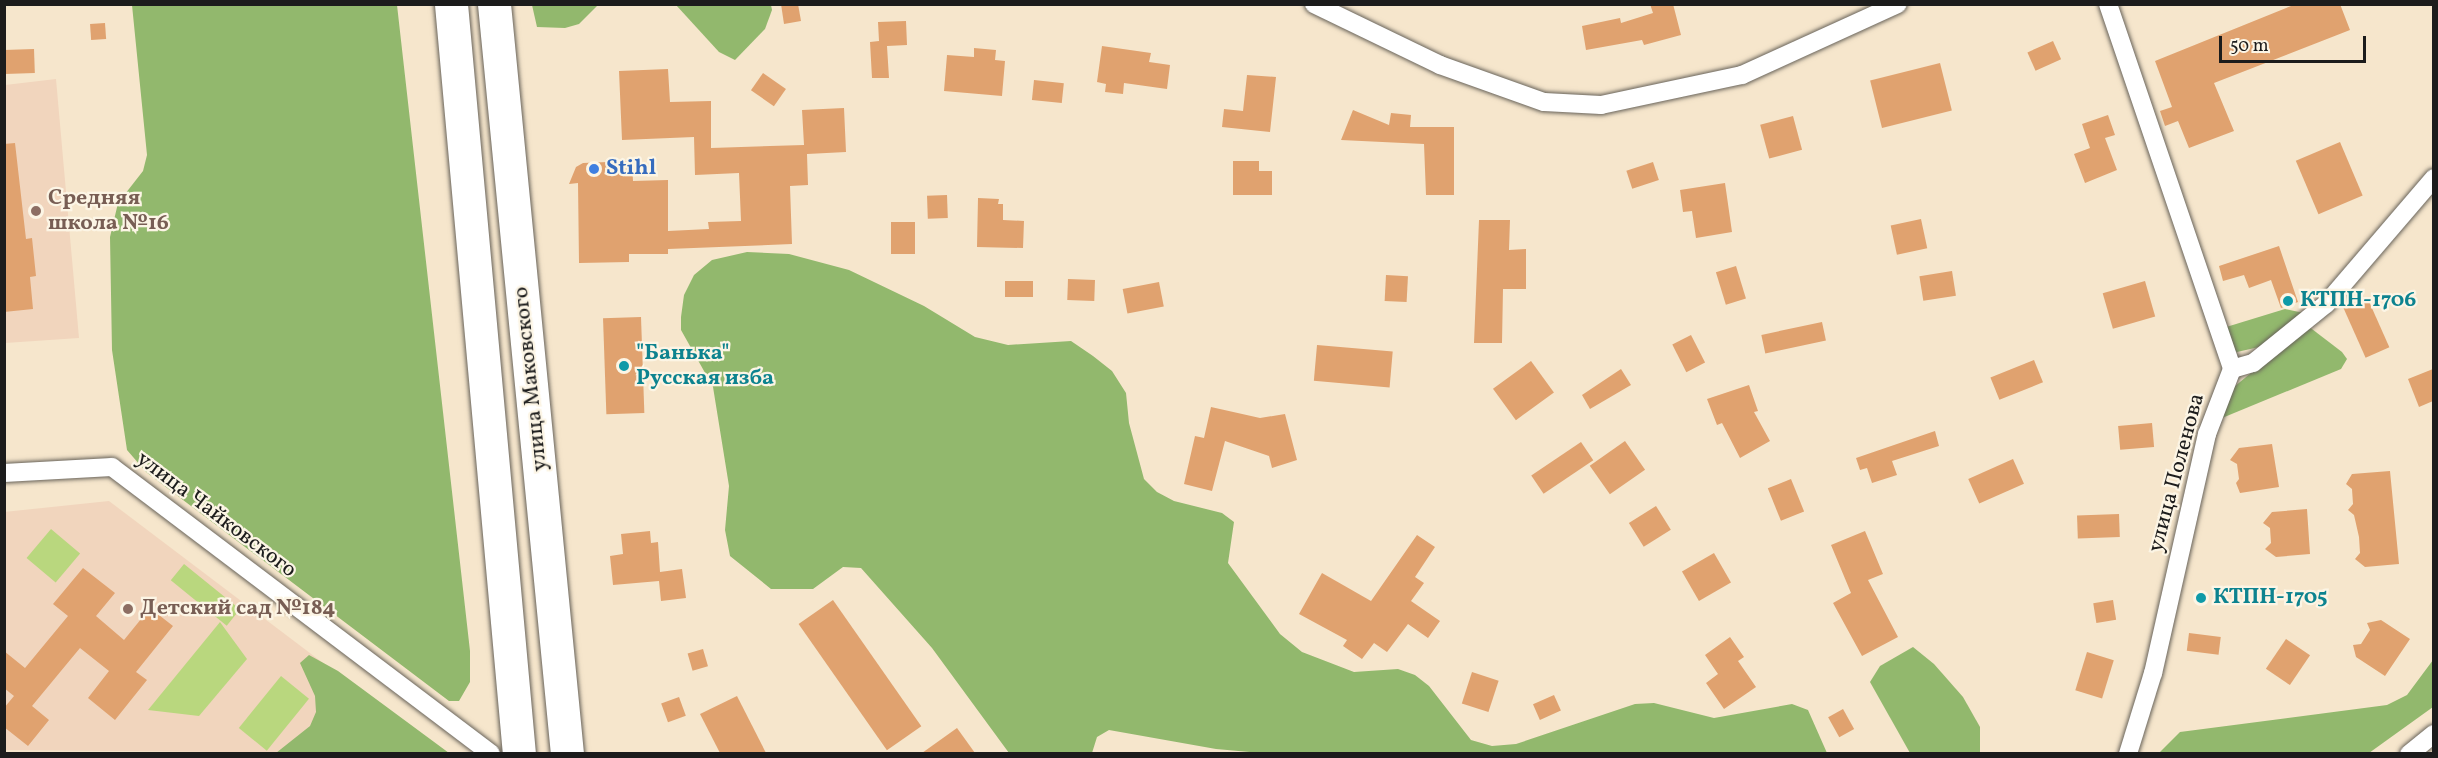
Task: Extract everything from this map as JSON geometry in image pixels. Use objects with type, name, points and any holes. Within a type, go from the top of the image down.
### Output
[{"type":"highway","name":"улица Маковского","points":[[452,4],[519,753]]},
{"type":"highway","name":"улица Маковского","points":[[494,4],[567,753]]},
{"type":"street","points":[[1314,4],[1440,65],[1544,102],[1601,105],[1652,98],[1742,75],[1898,4]]},
{"type":"street","points":[[2108,4],[2232,369],[2253,363],[2326,304],[2433,178]]},
{"type":"street","name":"улица Поленова","points":[[2127,753],[2153,673],[2207,434],[2232,369]]},
{"type":"street","name":"улица Чайковского","points":[[4,473],[112,467],[491,753]]},
{"type":"street","points":[[2409,753],[2433,734]]},
{"type":"shaded area","name":"Средняя школа №16","points":[[56,79],[79,338],[5,343],[5,85]]},
{"type":"shaded area","name":"Детский сад №184","points":[[109,501],[380,706],[345,753],[5,750],[4,512]]},
{"type":"green space","points":[[532,4],[598,5],[579,24],[565,28],[537,27]]},
{"type":"green space","points":[[132,5],[397,5],[470,651],[470,682],[459,701],[449,701],[146,472],[127,450],[112,350],[110,237],[118,203],[143,171],[147,155]]},
{"type":"green space","points":[[676,5],[771,5],[772,10],[765,29],[735,60],[719,52]]},
{"type":"green space","points":[[747,252],[789,254],[849,270],[924,306],[975,337],[1008,345],[1071,341],[1112,371],[1126,393],[1129,423],[1144,479],[1157,492],[1174,501],[1222,513],[1234,522],[1228,563],[1280,634],[1302,652],[1354,672],[1398,669],[1415,675],[1429,686],[1471,740],[1492,746],[1516,744],[1635,704],[1654,703],[1714,718],[1792,704],[1808,710],[1827,753],[1273,754],[1216,749],[1109,730],[1097,737],[1092,753],[1009,753],[932,648],[861,568],[843,567],[813,589],[771,589],[730,556],[725,530],[729,486],[713,387],[681,330],[681,317],[684,295],[694,275],[712,260]]},
{"type":"green space","points":[[2285,309],[2304,313],[2259,347],[2237,352],[2229,349],[2223,328]]},
{"type":"green space","points":[[2308,326],[2342,352],[2347,359],[2341,369],[2222,418],[2223,396]]},
{"type":"green space","points":[[51,529],[80,553],[56,583],[27,558]]},
{"type":"green space","points":[[184,564],[240,609],[227,626],[171,580]]},
{"type":"green space","points":[[220,622],[247,659],[199,716],[148,710]]},
{"type":"green space","points":[[1913,647],[1934,664],[1963,697],[1980,727],[1980,753],[1910,753],[1870,682],[1880,666]]},
{"type":"green space","points":[[309,655],[338,671],[449,753],[276,753],[310,726],[316,712],[315,696],[300,663]]},
{"type":"green space","points":[[2433,660],[2433,707],[2369,753],[2159,753],[2180,732],[2387,705],[2407,695]]},
{"type":"green space","points":[[281,676],[309,699],[267,751],[239,728]]},
{"type":"building","points":[[781,4],[798,4],[801,21],[784,24]]},
{"type":"building","points":[[1650,4],[1673,4],[1681,35],[1644,45],[1642,40],[1586,50],[1582,26],[1620,18],[1621,23],[1653,13]]},
{"type":"building","points":[[2296,4],[2340,4],[2350,30],[2214,83],[2234,131],[2189,148],[2178,121],[2165,126],[2160,111],[2172,107],[2155,61]]},
{"type":"building","points":[[906,21],[907,45],[887,46],[889,78],[872,78],[870,42],[879,41],[878,22]]},
{"type":"building","points":[[105,23],[106,39],[91,40],[90,24]]},
{"type":"building","points":[[2053,41],[2061,59],[2036,71],[2027,52]]},
{"type":"building","points":[[1102,46],[1151,53],[1149,62],[1170,65],[1167,89],[1124,83],[1123,94],[1105,92],[1106,84],[1097,82]]},
{"type":"building","points":[[974,48],[996,50],[995,60],[1005,61],[1002,96],[944,91],[947,55],[974,57]]},
{"type":"building","points":[[34,49],[35,73],[5,74],[4,50]]},
{"type":"building","points":[[1940,63],[1952,111],[1882,128],[1870,80]]},
{"type":"building","points":[[668,69],[670,102],[711,101],[711,148],[804,145],[802,110],[844,108],[846,152],[807,154],[808,185],[790,186],[792,244],[668,249],[668,254],[629,254],[629,262],[579,263],[578,183],[569,184],[576,167],[583,163],[632,161],[633,181],[668,180],[668,231],[709,229],[708,222],[741,221],[739,173],[695,175],[694,137],[622,140],[619,71]]},
{"type":"building","points":[[763,73],[786,89],[774,106],[751,90]]},
{"type":"building","points":[[1247,75],[1276,77],[1270,132],[1222,127],[1224,109],[1243,111]]},
{"type":"building","points":[[1034,80],[1064,83],[1062,103],[1032,100]]},
{"type":"building","points":[[1353,110],[1389,125],[1391,113],[1411,115],[1410,127],[1454,127],[1454,195],[1426,195],[1424,144],[1341,140]]},
{"type":"building","points":[[2108,115],[2115,135],[2105,138],[2117,170],[2085,183],[2074,154],[2090,148],[2082,124]]},
{"type":"building","points":[[1793,116],[1802,150],[1769,159],[1760,125]]},
{"type":"building","points":[[2340,142],[2363,195],[2318,214],[2296,161]]},
{"type":"building","points":[[15,143],[26,239],[32,238],[36,276],[30,277],[33,309],[4,312],[4,144]]},
{"type":"building","points":[[1233,161],[1259,161],[1259,171],[1272,171],[1272,195],[1233,195]]},
{"type":"building","points":[[1653,162],[1659,180],[1632,189],[1626,171]]},
{"type":"building","points":[[1725,183],[1732,232],[1696,238],[1692,211],[1683,212],[1680,190]]},
{"type":"building","points":[[947,195],[948,218],[928,219],[927,196]]},
{"type":"building","points":[[978,198],[999,199],[998,204],[1003,204],[1003,220],[1024,221],[1023,248],[977,247]]},
{"type":"building","points":[[1921,219],[1927,248],[1897,255],[1891,225]]},
{"type":"building","points":[[1479,220],[1510,220],[1509,250],[1526,249],[1526,289],[1503,289],[1502,343],[1474,343]]},
{"type":"building","points":[[891,222],[915,222],[915,254],[891,254]]},
{"type":"building","points":[[2279,246],[2298,302],[2281,308],[2271,280],[2249,288],[2244,275],[2223,281],[2219,266]]},
{"type":"building","points":[[1736,266],[1746,299],[1726,305],[1716,272]]},
{"type":"building","points":[[1952,271],[1956,296],[1923,301],[1919,276]]},
{"type":"building","points":[[1386,275],[1408,276],[1407,302],[1385,301]]},
{"type":"building","points":[[1068,279],[1095,280],[1094,301],[1067,300]]},
{"type":"building","points":[[1005,281],[1033,281],[1033,297],[1005,297]]},
{"type":"building","points":[[2145,281],[2155,317],[2113,329],[2103,293]]},
{"type":"building","points":[[1159,282],[1164,307],[1127,314],[1123,289]]},
{"type":"building","points":[[2367,297],[2389,347],[2366,358],[2343,308]]},
{"type":"building","name":"\"Банька\" Русская изба","points":[[641,317],[644,413],[606,414],[603,318]]},
{"type":"building","points":[[1822,322],[1826,341],[1765,353],[1761,335]]},
{"type":"building","points":[[1691,335],[1705,363],[1686,372],[1672,345]]},
{"type":"building","points":[[1317,345],[1393,352],[1390,387],[1314,381]]},
{"type":"building","points":[[2034,360],[2043,382],[1999,400],[1990,378]]},
{"type":"building","points":[[1531,361],[1554,393],[1516,420],[1493,389]]},
{"type":"building","points":[[1621,369],[1631,385],[1590,409],[1582,395]]},
{"type":"building","points":[[2433,369],[2433,401],[2419,407],[2408,379]]},
{"type":"building","points":[[1749,385],[1758,411],[1754,412],[1770,441],[1740,458],[1722,423],[1717,425],[1707,399]]},
{"type":"building","points":[[1211,407],[1260,418],[1285,414],[1297,460],[1272,468],[1269,456],[1225,441],[1212,491],[1184,484],[1195,436],[1204,438]]},
{"type":"building","points":[[2152,423],[2154,447],[2120,450],[2118,426]]},
{"type":"building","points":[[1935,431],[1939,446],[1892,461],[1897,475],[1872,483],[1867,468],[1860,470],[1856,458]]},
{"type":"building","points":[[1625,441],[1645,470],[1610,494],[1590,466]]},
{"type":"building","points":[[1581,442],[1593,460],[1544,494],[1531,476]]},
{"type":"building","points":[[2272,444],[2279,487],[2240,493],[2236,483],[2239,479],[2237,464],[2230,460],[2239,448]]},
{"type":"building","points":[[2013,459],[2024,484],[1979,504],[1968,479]]},
{"type":"building","points":[[2390,471],[2399,564],[2365,567],[2355,559],[2360,553],[2359,537],[2354,515],[2348,510],[2353,504],[2352,489],[2346,484],[2352,474]]},
{"type":"building","points":[[1791,479],[1804,511],[1781,521],[1768,488]]},
{"type":"building","points":[[1656,506],[1671,530],[1644,547],[1629,523]]},
{"type":"building","points":[[2307,509],[2310,554],[2276,557],[2265,549],[2271,543],[2270,528],[2263,523],[2272,512]]},
{"type":"building","points":[[2119,514],[2120,537],[2078,538],[2077,515]]},
{"type":"building","points":[[650,531],[651,543],[658,542],[660,572],[682,569],[686,598],[661,601],[659,581],[613,585],[610,556],[623,554],[621,534]]},
{"type":"building","points":[[1865,531],[1883,574],[1868,580],[1898,637],[1862,656],[1833,603],[1851,593],[1831,545]]},
{"type":"building","points":[[1417,535],[1435,547],[1415,577],[1424,583],[1411,601],[1440,621],[1428,638],[1408,624],[1387,652],[1374,643],[1362,659],[1343,646],[1347,640],[1299,614],[1322,573],[1371,601]]},
{"type":"building","points":[[1714,553],[1731,582],[1699,601],[1682,572]]},
{"type":"building","points":[[83,568],[115,593],[96,616],[124,640],[150,608],[173,626],[136,672],[147,680],[115,720],[88,698],[109,671],[80,648],[32,706],[49,720],[28,746],[4,727],[4,708],[14,696],[4,688],[4,651],[25,668],[68,616],[53,604]]},
{"type":"building","points":[[833,600],[921,726],[887,750],[799,624]]},
{"type":"building","points":[[2113,600],[2116,620],[2096,623],[2093,603]]},
{"type":"building","points":[[2381,620],[2410,639],[2385,676],[2356,657],[2353,645],[2361,644],[2370,630],[2367,623]]},
{"type":"building","points":[[2189,633],[2221,637],[2219,655],[2187,651]]},
{"type":"building","points":[[1730,637],[1744,657],[1738,661],[1756,687],[1724,709],[1706,683],[1718,674],[1705,655]]},
{"type":"building","points":[[2286,639],[2310,655],[2290,685],[2266,669]]},
{"type":"building","points":[[703,649],[708,666],[693,671],[688,653]]},
{"type":"building","points":[[2087,652],[2114,660],[2102,698],[2075,690]]},
{"type":"building","points":[[1472,672],[1499,681],[1488,712],[1462,703]]},
{"type":"building","points":[[1554,695],[1561,711],[1540,720],[1533,704]]},
{"type":"building","points":[[737,696],[766,753],[720,753],[700,714]]},
{"type":"building","points":[[679,697],[686,716],[668,722],[661,703]]},
{"type":"building","points":[[1843,709],[1854,729],[1839,737],[1828,717]]},
{"type":"building","points":[[957,728],[975,753],[922,753]]},
{"type":"place","name":"Stihl","points":[[594,169]]},
{"type":"place","name":"Средняя школа №16","points":[[36,211]]},
{"type":"place","name":"КТПН-1706","points":[[2288,301]]},
{"type":"place","name":"\"Банька\" Русская изба","points":[[624,366]]},
{"type":"place","name":"КТПН-1705","points":[[2201,598]]},
{"type":"place","name":"Детский сад №184","points":[[128,609]]}]
